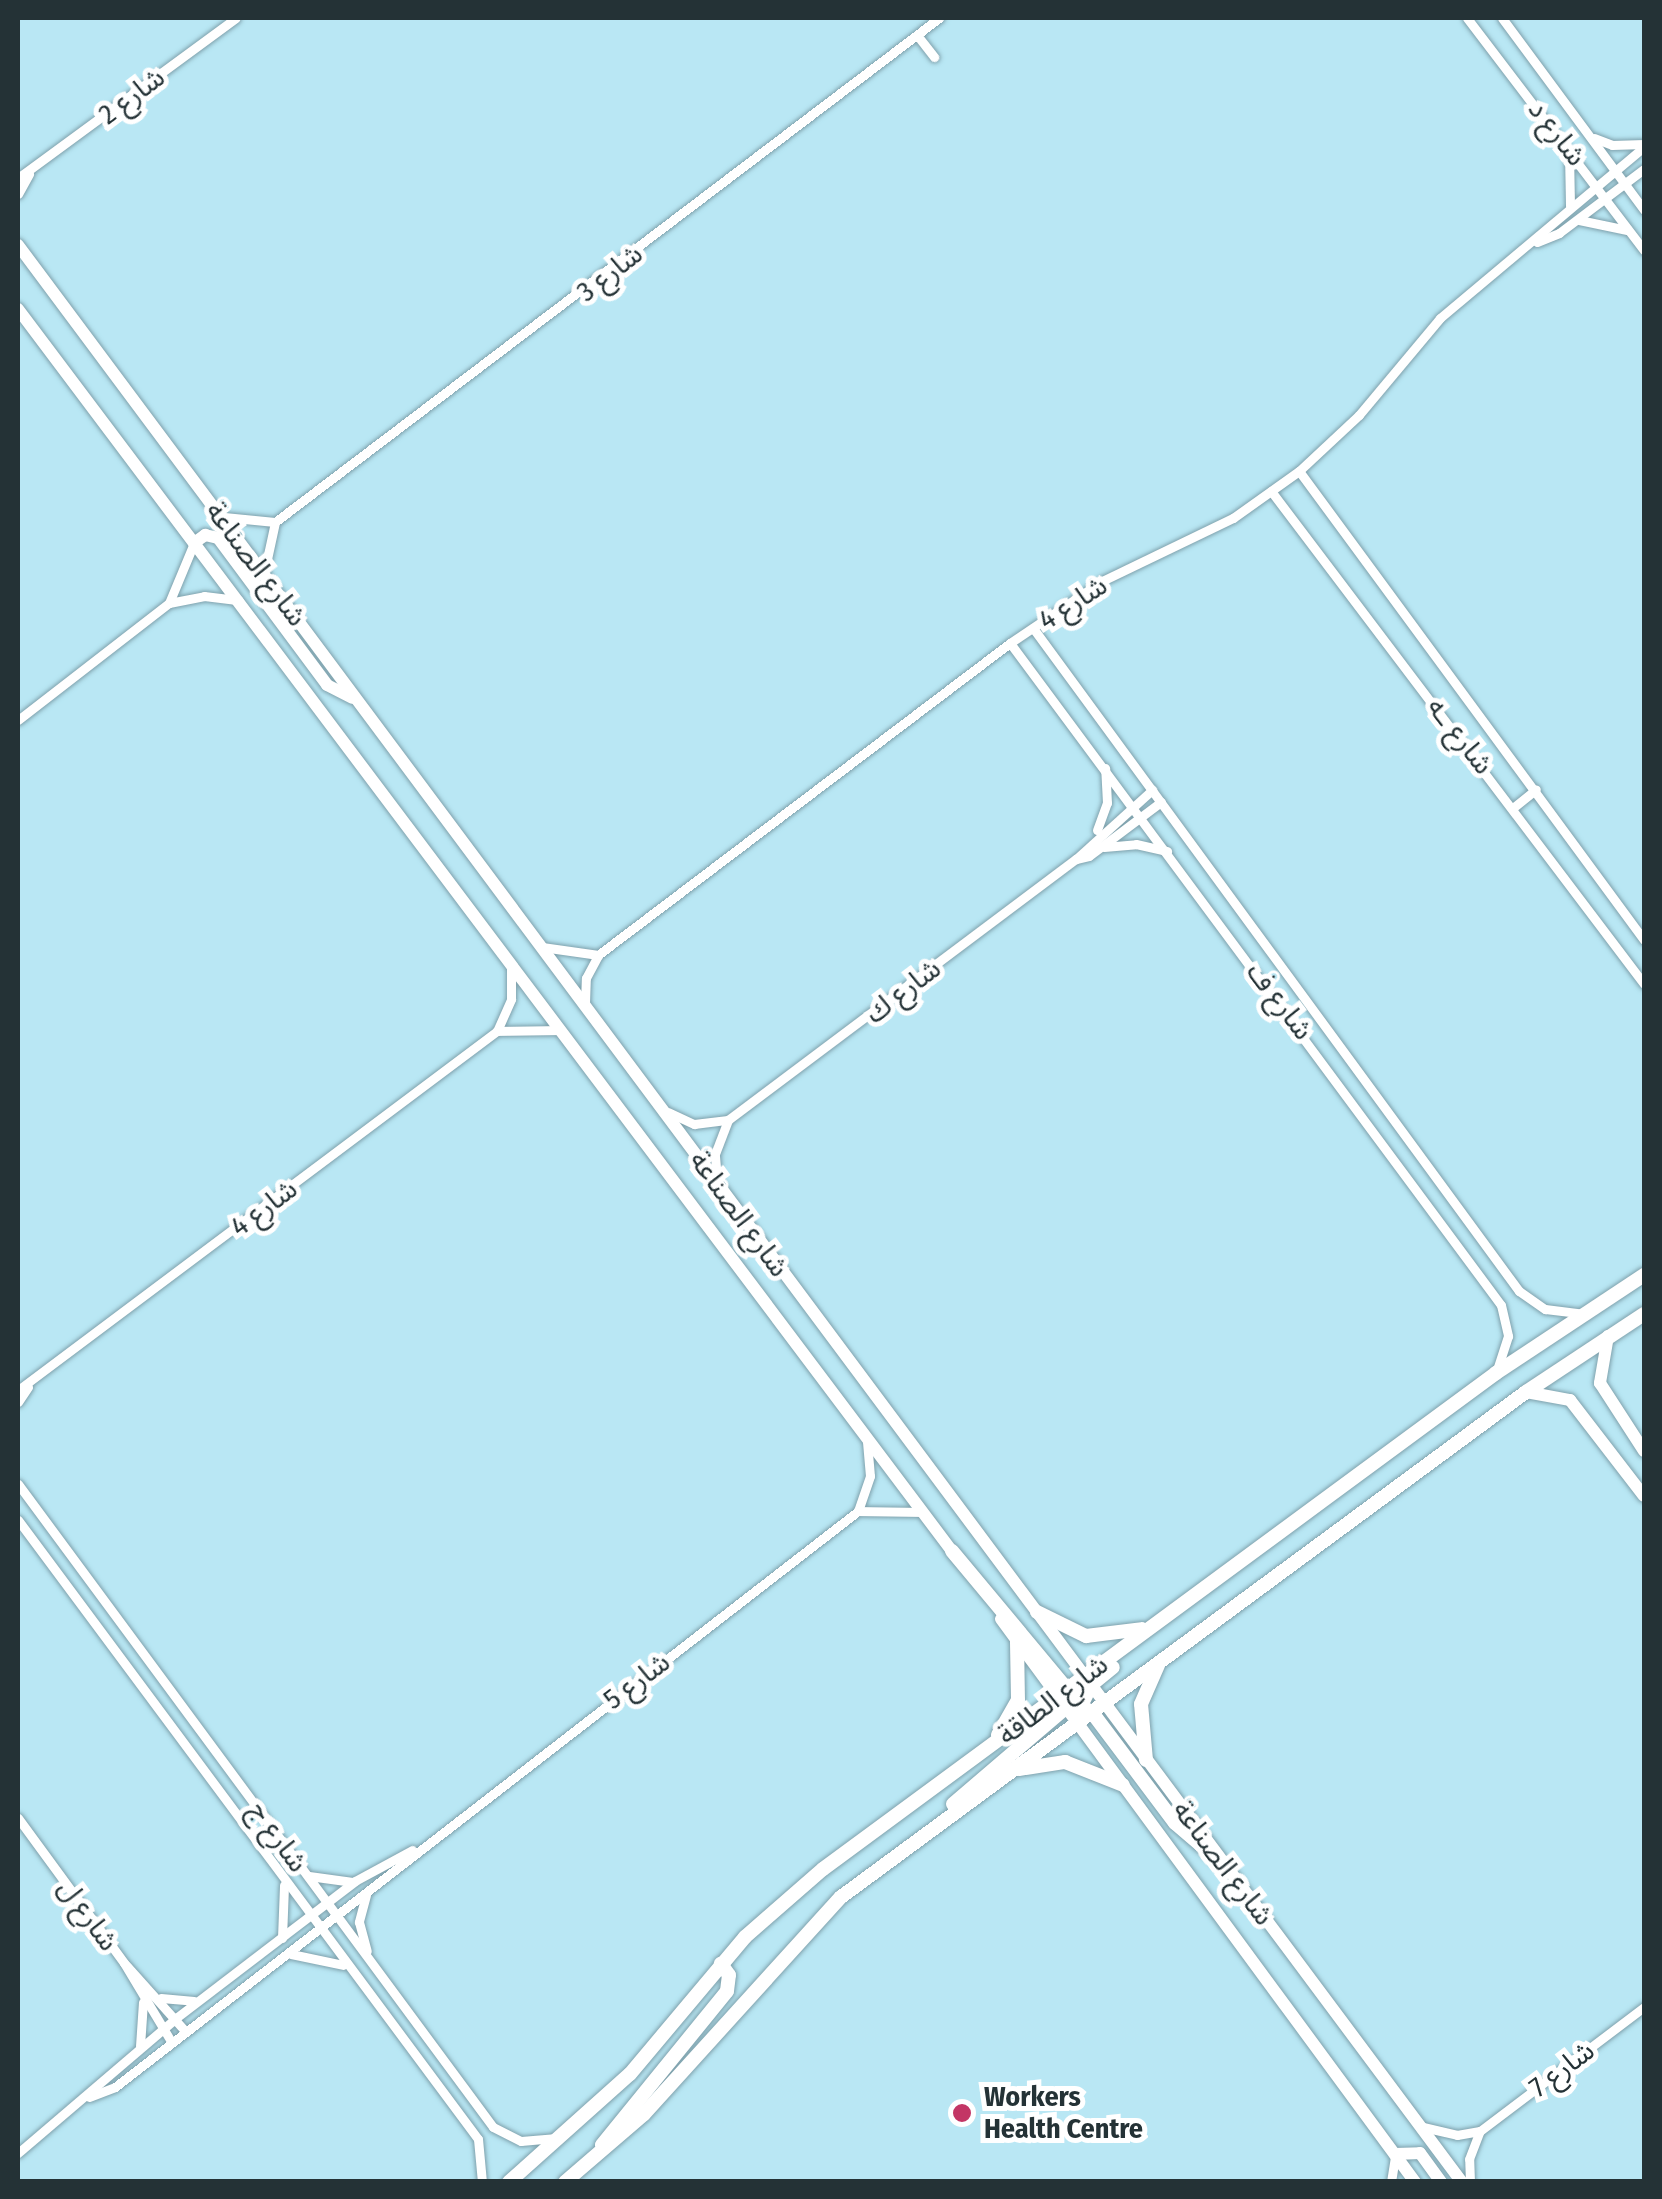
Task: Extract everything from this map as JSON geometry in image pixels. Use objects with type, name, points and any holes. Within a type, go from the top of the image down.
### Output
[{"type":"main road","name":"شارع الطاقة","points":[[565,2182],[591,2162],[679,2076],[816,1919],[1004,1774],[1152,1626],[1496,1373],[1644,1276]]},
{"type":"main road","name":"شارع الطاقة","points":[[510,2182],[567,2135],[630,2074],[720,1964],[823,1868],[988,1748],[1164,1656],[1526,1392],[1644,1314]]},
{"type":"main road","points":[[952,1551],[1079,1700],[1176,1823],[1217,1859]]},
{"type":"main road","points":[[937,1824],[968,1788],[1079,1700],[1205,1586]]},
{"type":"main road","points":[[1037,1612],[1086,1636],[1152,1626]]},
{"type":"main road","points":[[988,1748],[1018,1700],[1017,1642]]},
{"type":"main road","points":[[1146,1760],[1141,1704],[1164,1656]]},
{"type":"main road","points":[[1004,1774],[1065,1762],[1123,1785]]},
{"type":"main road","points":[[591,2162],[726,1991],[729,1976],[720,1964]]},
{"type":"street","name":"شارع 2","points":[[18,178],[29,174],[236,18]]},
{"type":"street","name":"شارع 3","points":[[275,522],[939,18]]},
{"type":"street","name":"شارع د","points":[[1467,18],[1644,250]]},
{"type":"street","name":"شارع د","points":[[1502,18],[1644,210]]},
{"type":"street","points":[[917,35],[934,57]]},
{"type":"street","points":[[1589,135],[1612,145],[1644,146]]},
{"type":"street","points":[[1566,146],[1570,206]]},
{"type":"street","name":"شارع 4","points":[[598,955],[1010,643],[1102,581],[1192,542],[1299,470],[1359,416],[1440,318],[1534,243],[1570,206],[1644,146]]},
{"type":"street","name":"شارع 4","points":[[1534,243],[1576,220],[1644,169]]},
{"type":"street","name":"شارع 2","points":[[18,194],[29,174]]},
{"type":"street","points":[[1576,220],[1630,231]]},
{"type":"street","name":"شارع الصناعة","points":[[18,245],[1037,1612],[1123,1785],[1415,2182]]},
{"type":"street","name":"شارع الصناعة","points":[[18,309],[240,600],[1017,1642],[1146,1760],[1462,2182]]},
{"type":"street","name":"شارع ـه","points":[[1299,470],[1644,940]]},
{"type":"street","name":"شارع ـه","points":[[1271,491],[1514,807],[1644,984]]},
{"type":"street","points":[[221,516],[275,522],[264,574]]},
{"type":"street","points":[[169,603],[194,543],[205,535],[218,538],[327,685],[359,702]]},
{"type":"street","points":[[18,720],[169,603],[204,596],[240,600]]},
{"type":"street","name":"شارع ف","points":[[1033,628],[1348,1052],[1519,1291],[1545,1308],[1583,1314]]},
{"type":"street","name":"شارع ف","points":[[1010,643],[1502,1304],[1508,1336],[1496,1373]]},
{"type":"street","points":[[1094,838],[1107,803],[1104,765]]},
{"type":"street","name":"شارع ك","points":[[728,1120],[1076,858],[1152,790]]},
{"type":"street","points":[[1514,807],[1536,790]]},
{"type":"street","name":"شارع ك","points":[[1076,858],[1101,848],[1161,802]]},
{"type":"street","points":[[1101,848],[1136,844],[1169,852]]},
{"type":"street","points":[[542,947],[598,955],[586,978],[585,1006]]},
{"type":"street","points":[[511,964],[511,999],[498,1031],[561,1030]]},
{"type":"street","name":"شارع 4","points":[[18,1390],[30,1385],[498,1031]]},
{"type":"street","points":[[1328,1067],[1348,1052]]},
{"type":"street","points":[[663,1109],[694,1124],[728,1120],[715,1154],[720,1189]]},
{"type":"street","points":[[1608,1336],[1600,1384],[1644,1451]]},
{"type":"street","name":"شارع 4","points":[[18,1402],[30,1385]]},
{"type":"street","points":[[1526,1392],[1570,1400],[1644,1496]]},
{"type":"street","points":[[867,1440],[870,1476],[858,1511],[920,1512]]},
{"type":"street","name":"شارع ج","points":[[18,1484],[139,1643],[327,1904],[507,2137],[534,2141],[567,2135]]},
{"type":"street","name":"شارع 5","points":[[89,2097],[115,2087],[366,1895],[414,1849],[858,1511]]},
{"type":"street","name":"شارع ج","points":[[18,1520],[283,1882],[416,2052],[478,2139],[482,2182]]},
{"type":"street","points":[[121,1657],[139,1643]]},
{"type":"street","points":[[210,1782],[228,1768]]},
{"type":"street","name":"شارع ل","points":[[18,1818],[124,1963],[172,2043]]},
{"type":"street","name":"شارع 5","points":[[18,2153],[89,2097],[176,2018],[355,1881],[414,1849]]},
{"type":"street","points":[[306,1874],[355,1881]]},
{"type":"street","points":[[282,1938],[283,1882]]},
{"type":"street","points":[[366,1895],[359,1922],[369,1958]]},
{"type":"street","points":[[288,1954],[316,1954],[346,1966]]},
{"type":"street","name":"شارع ل","points":[[124,1963],[160,1998],[186,2032]]},
{"type":"street","points":[[160,1998],[183,2003],[206,1996]]},
{"type":"street","points":[[139,2048],[146,2024],[143,2000]]},
{"type":"street","name":"شارع 7","points":[[1480,2130],[1644,2007]]},
{"type":"street","points":[[416,2052],[430,2040]]},
{"type":"street","points":[[1422,2127],[1445,2134],[1480,2130],[1469,2159],[1470,2182]]},
{"type":"street","points":[[1391,2182],[1395,2154],[1406,2148],[1420,2153],[1441,2182]]},
{"type":"shaded area","points":[[18,18],[1644,18],[1644,2181],[18,2181]]},
{"type":"place","name":"Workers Health Centre","points":[[962,2113]]}]
